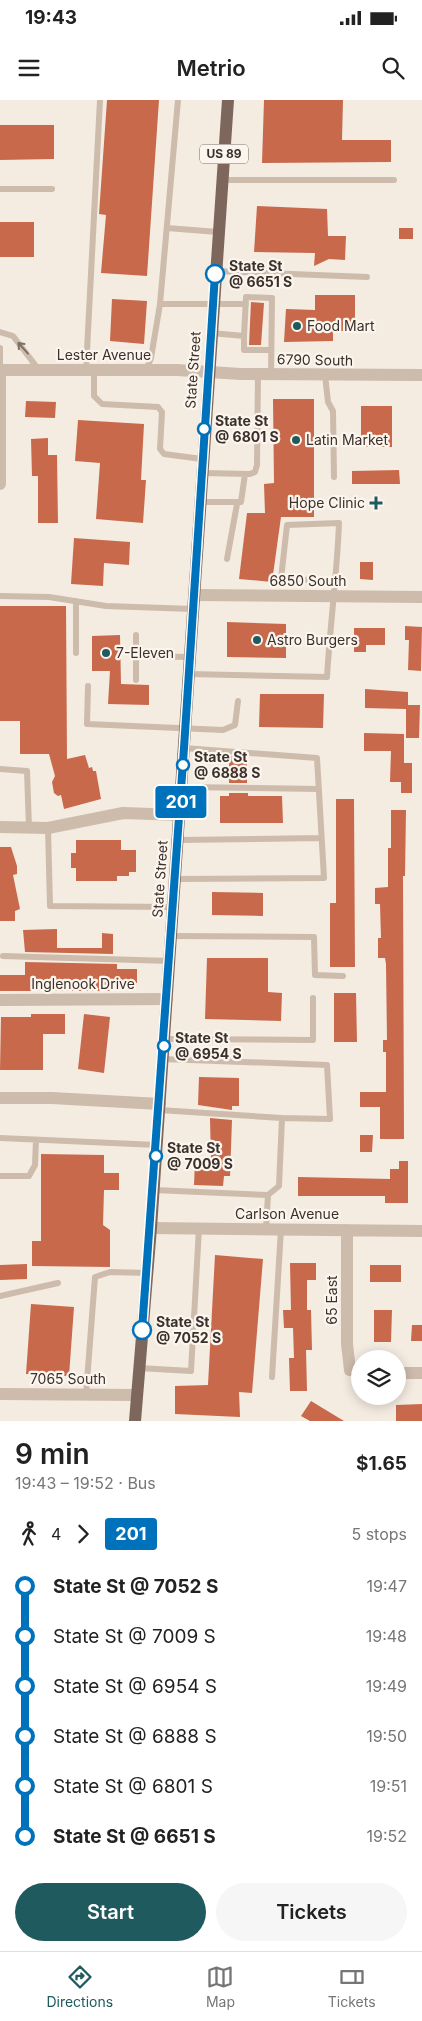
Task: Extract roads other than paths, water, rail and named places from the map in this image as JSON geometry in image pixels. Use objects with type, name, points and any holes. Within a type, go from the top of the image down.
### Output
[{"type":"main road","name":"State Street","points":[[135,1421],[160,1107],[186,729],[199,502],[228,100]]},
{"type":"street","name":"Lester Avenue","points":[[0,370],[208,372]]},
{"type":"street","points":[[0,370],[0,484]]},
{"type":"street","name":"6790 South","points":[[208,372],[271,375],[422,375]]},
{"type":"street","name":"6850 South","points":[[194,595],[422,597]]},
{"type":"street","points":[[0,828],[48,828],[123,813],[180,815]]},
{"type":"street","name":"Inglenook Drive","points":[[0,1000],[167,999]]},
{"type":"street","points":[[0,1098],[52,1098],[160,1107]]},
{"type":"street","name":"Carlson Avenue","points":[[151,1228],[422,1231]]},
{"type":"street","name":"65 East","points":[[347,1230],[347,1344],[351,1358]]},
{"type":"street","points":[[406,1373],[422,1373]]},
{"type":"street","name":"7065 South","points":[[0,1394],[136,1394]]},
{"type":"lane","points":[[100,100],[90,370],[94,396],[102,404],[158,407],[162,412],[160,449],[164,454],[202,458]]},
{"type":"lane","points":[[146,370],[151,358],[160,304],[178,100]]},
{"type":"lane","points":[[222,180],[394,180]]},
{"type":"lane","points":[[0,189],[52,189]]},
{"type":"lane","points":[[167,228],[218,232]]},
{"type":"lane","points":[[215,271],[366,277]]},
{"type":"lane","points":[[271,350],[244,350],[246,297],[272,298],[271,375]]},
{"type":"lane","points":[[160,304],[213,303],[247,309]]},
{"type":"lane","points":[[263,312],[272,313]]},
{"type":"lane","points":[[262,328],[271,329]]},
{"type":"lane","points":[[211,333],[244,336]]},
{"type":"lane","points":[[1,335],[13,336],[39,370]]},
{"type":"lane","points":[[0,348],[0,370]]},
{"type":"lane","points":[[201,473],[245,474],[255,472],[257,466],[258,374]]},
{"type":"lane","points":[[325,375],[328,402],[333,411],[334,478]]},
{"type":"lane","points":[[227,559],[237,504],[243,498],[245,474]]},
{"type":"lane","points":[[199,502],[237,504]]},
{"type":"lane","points":[[189,674],[326,677],[333,596],[337,581],[339,523],[287,525],[281,579],[337,581]]},
{"type":"lane","points":[[0,596],[49,597],[106,606],[193,609]]},
{"type":"lane","points":[[76,601],[76,653]]},
{"type":"lane","points":[[136,635],[136,680]]},
{"type":"lane","points":[[137,656],[190,658]]},
{"type":"lane","points":[[88,686],[87,724],[223,730],[236,725],[238,701]]},
{"type":"lane","points":[[175,880],[324,878],[317,758],[184,748]]},
{"type":"lane","points":[[0,769],[27,770],[28,828]]},
{"type":"lane","points":[[182,787],[319,789]]},
{"type":"lane","points":[[48,828],[50,906],[173,907]]},
{"type":"lane","points":[[178,840],[321,838]]},
{"type":"lane","points":[[171,936],[314,937],[315,975],[343,976]]},
{"type":"lane","points":[[3,956],[170,961]]},
{"type":"lane","points":[[164,1040],[312,1040],[313,998]]},
{"type":"lane","points":[[160,1107],[282,1118],[330,1119],[327,1064],[163,1059]]},
{"type":"lane","points":[[154,1190],[268,1195],[280,1186],[282,1118]]},
{"type":"lane","points":[[0,1138],[157,1145]]},
{"type":"lane","points":[[0,1176],[29,1176],[35,1165],[36,1140]]},
{"type":"lane","points":[[266,1229],[268,1195]]},
{"type":"lane","points":[[139,1368],[191,1372],[199,1228]]},
{"type":"lane","points":[[272,1377],[281,1229]]},
{"type":"lane","points":[[86,1394],[95,1277],[110,1272],[148,1273]]},
{"type":"lane","points":[[0,1296],[58,1283]]},
{"type":"place","name":"State St @ 6651 S","points":[[215,274]]},
{"type":"place","name":"Food Mart","points":[[297,326]]},
{"type":"place","name":"State St @ 6801 S","points":[[204,429]]},
{"type":"place","name":"Latin Market","points":[[296,440]]},
{"type":"place","name":"Hope Clinic","points":[[376,503]]},
{"type":"place","name":"Astro Burgers","points":[[257,640]]},
{"type":"place","name":"7-Eleven","points":[[106,653]]},
{"type":"place","name":"State St @ 6888 S","points":[[183,765]]},
{"type":"place","name":"State St @ 6954 S","points":[[164,1046]]},
{"type":"place","name":"State St @ 7009 S","points":[[156,1156]]},
{"type":"place","name":"State St @ 7052 S","points":[[142,1330]]}]
